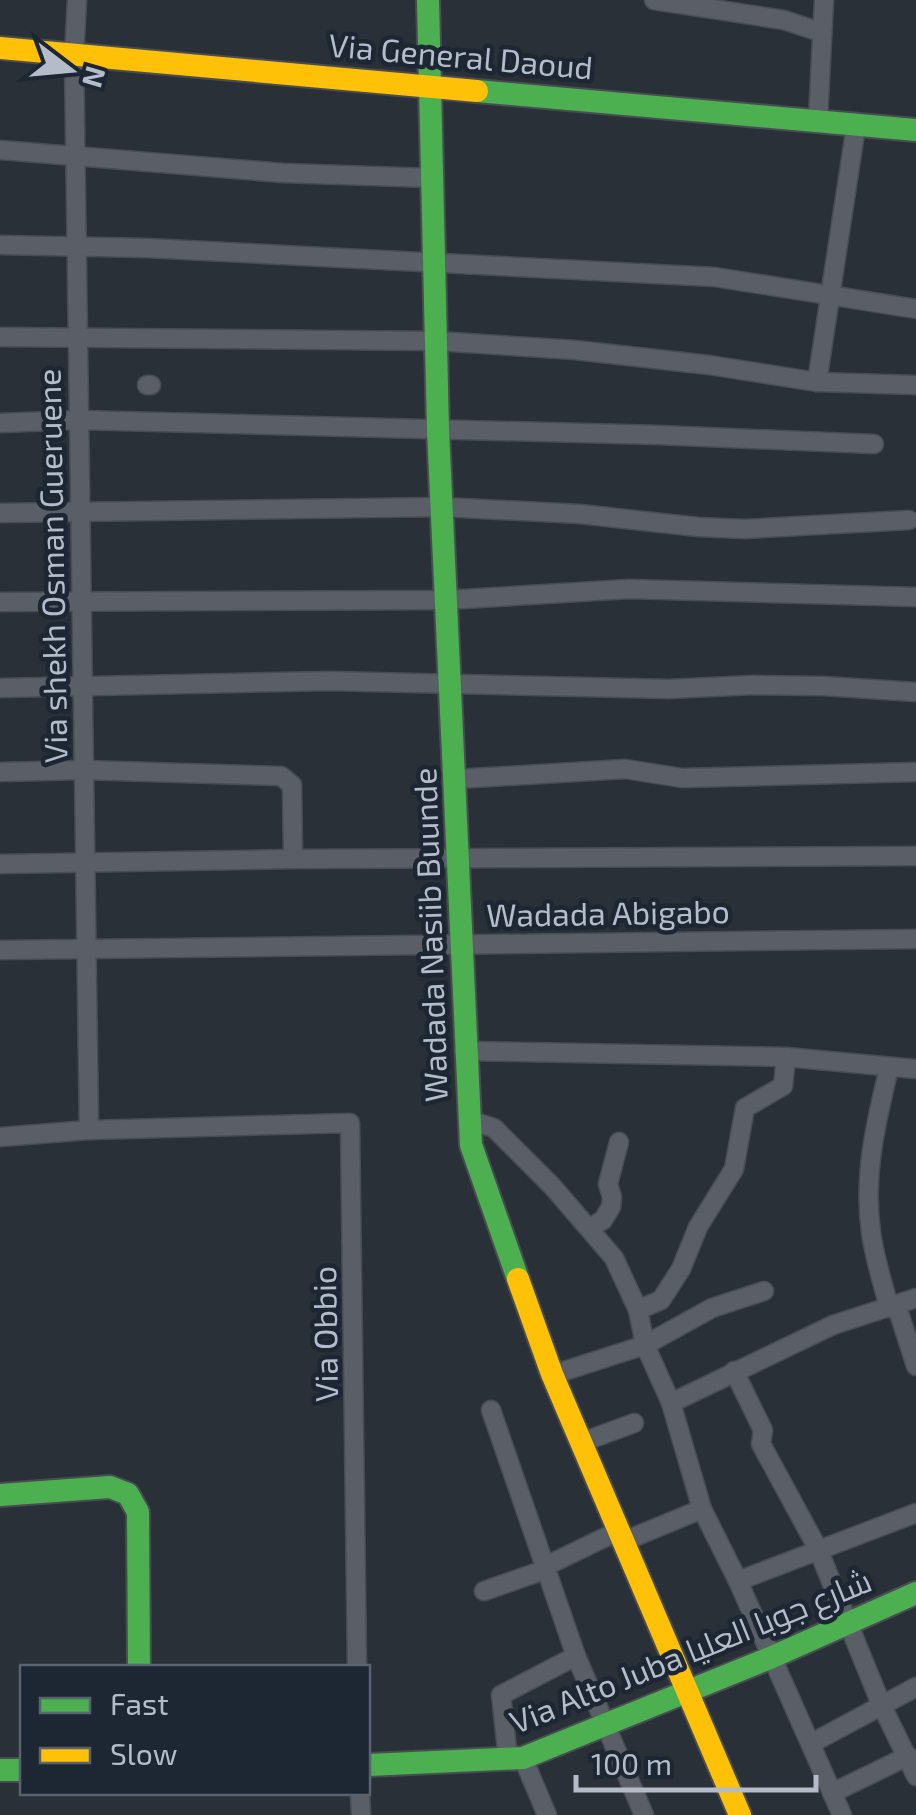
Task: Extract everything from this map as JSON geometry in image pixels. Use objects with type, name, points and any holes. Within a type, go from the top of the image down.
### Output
[{"type":"street","name":"Via shekh Osman Gueruene","points":[[76,0],[88,1130]]},
{"type":"street","name":"Wadada Nasiib Buunde","points":[[428,0],[438,430],[470,1144],[552,1375],[740,1815]]},
{"type":"street","points":[[654,0],[784,20],[820,32]]},
{"type":"street","points":[[818,119],[824,0]]},
{"type":"street","name":"Via General Daoud","points":[[0,48],[916,130]]},
{"type":"street","points":[[816,382],[856,126]]},
{"type":"street","points":[[0,150],[283,173],[431,178]]},
{"type":"street","points":[[0,245],[433,261],[716,277],[916,309]]},
{"type":"street","points":[[0,338],[436,341],[575,350],[816,382],[916,385]]},
{"type":"street","points":[[0,422],[79,420],[874,444]]},
{"type":"street","points":[[0,513],[442,507],[580,514],[698,528],[745,529],[909,520]]},
{"type":"street","points":[[0,602],[446,600],[630,590],[916,596]]},
{"type":"street","points":[[0,688],[330,680],[669,689],[788,685],[916,692]]},
{"type":"street","points":[[456,779],[626,768],[682,778],[916,772]]},
{"type":"street","points":[[0,772],[84,770],[281,776],[292,784],[293,859]]},
{"type":"street","points":[[0,864],[916,856]]},
{"type":"street","name":"Wadada Abigabo","points":[[0,950],[916,939]]},
{"type":"street","points":[[464,1051],[786,1057],[916,1069]]},
{"type":"street","points":[[638,1310],[662,1300],[676,1279],[698,1227],[734,1169],[745,1108],[783,1086],[786,1057]]},
{"type":"street","points":[[889,1068],[874,1128],[868,1184],[871,1234],[892,1306],[916,1366]]},
{"type":"street","points":[[469,1120],[494,1128],[614,1258],[638,1310],[644,1344],[670,1404],[702,1509],[842,1815]]},
{"type":"street","name":"Via Obbio","points":[[88,1130],[350,1123],[358,1665]]},
{"type":"street","points":[[0,1137],[88,1130]]},
{"type":"street","points":[[590,1228],[611,1207],[608,1184],[619,1142]]},
{"type":"street","points":[[552,1375],[644,1344],[712,1308],[764,1291]]},
{"type":"street","points":[[670,1404],[833,1324],[916,1298]]},
{"type":"street","points":[[734,1371],[763,1430],[760,1444],[818,1550],[881,1704],[916,1776]]},
{"type":"street","points":[[491,1410],[576,1656],[644,1815]]},
{"type":"street","points":[[580,1442],[634,1422]]},
{"type":"street","points":[[0,1495],[110,1487],[128,1494],[138,1512],[139,1665]]},
{"type":"street","points":[[484,1591],[620,1536],[702,1509]]},
{"type":"street","points":[[738,1581],[916,1513]]},
{"type":"street","name":"Via Alto Juba شارع جوبا العليا","points":[[370,1766],[515,1759],[770,1658],[916,1592]]},
{"type":"street","points":[[547,1815],[515,1759],[501,1695],[576,1656]]},
{"type":"street","points":[[812,1743],[916,1687]]},
{"type":"street","points":[[832,1793],[908,1756]]},
{"type":"traffic: fast","points":[[428,0],[438,430],[471,1145],[518,1279]]},
{"type":"traffic: fast","points":[[477,91],[916,130]]},
{"type":"traffic: fast","points":[[0,1495],[110,1487],[128,1494],[138,1512],[139,1665]]},
{"type":"traffic: fast","points":[[370,1765],[523,1758],[770,1658],[916,1593]]},
{"type":"traffic: fast","points":[[0,1770],[20,1770]]},
{"type":"traffic: slow","points":[[0,48],[477,91]]},
{"type":"traffic: slow","points":[[518,1279],[552,1374],[740,1815]]}]
